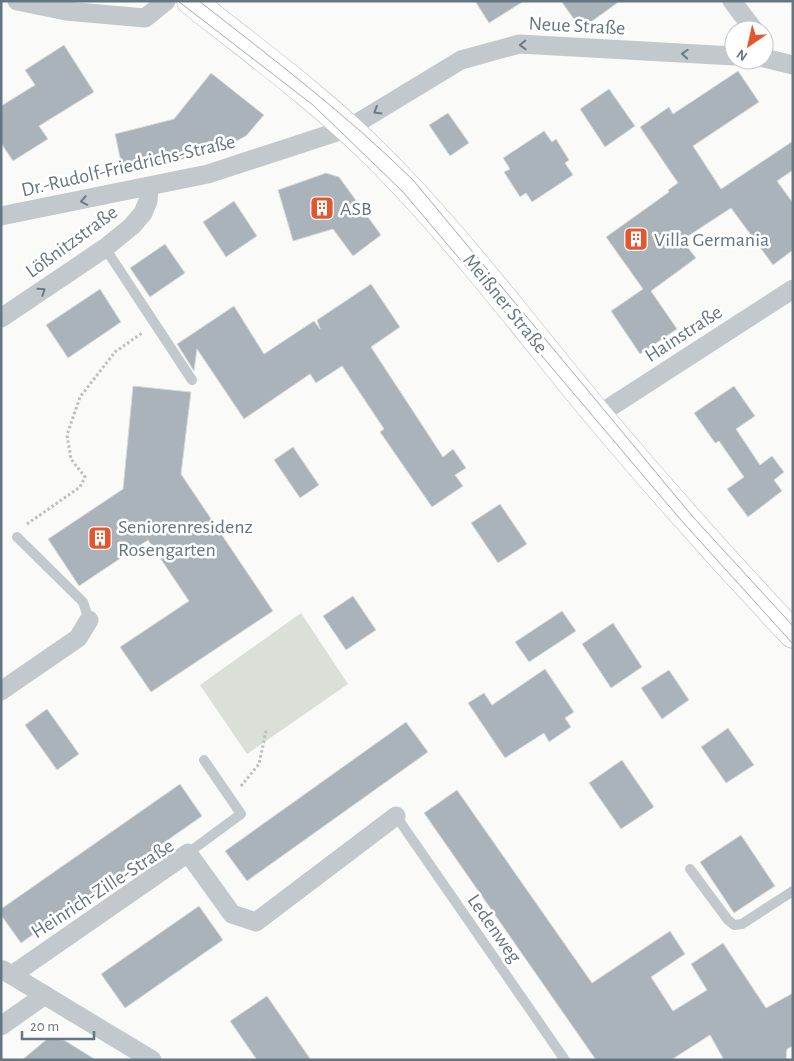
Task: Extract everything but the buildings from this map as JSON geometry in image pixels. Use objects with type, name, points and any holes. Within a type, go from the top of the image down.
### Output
[{"type":"main road","name":"Meißner Straße","points":[[191,1],[349,128],[406,185],[682,513],[788,621]]},
{"type":"street","points":[[17,1],[66,11],[145,18],[166,1]]},
{"type":"street","points":[[732,1],[746,20]]},
{"type":"street","name":"Neue Straße","points":[[349,128],[461,60],[519,44],[724,55]]},
{"type":"street","points":[[774,59],[793,65]]},
{"type":"street","name":"Dr.-Rudolf-Friedrichs-Straße","points":[[1,216],[149,188],[208,174],[349,128]]},
{"type":"street","name":"Lößnitzstraße","points":[[1,318],[105,248],[132,226],[143,213],[148,201],[149,188]]},
{"type":"street","name":"Hainstraße","points":[[598,415],[793,289]]},
{"type":"street","points":[[1,691],[78,638],[89,620]]},
{"type":"street","name":"Heinrich-Zille-Straße","points":[[152,1060],[7,972],[188,853],[232,914],[256,922],[396,816]]},
{"type":"street","points":[[1,1026],[45,995]]},
{"type":"lane","points":[[105,248],[192,380]]},
{"type":"lane","points":[[17,537],[83,602],[89,620]]},
{"type":"lane","points":[[188,853],[241,814],[204,760]]},
{"type":"lane","name":"Ledenweg","points":[[396,816],[565,1060]]},
{"type":"lane","points":[[690,869],[728,920],[734,925],[742,924],[793,890]]},
{"type":"path","points":[[17,537],[26,524],[80,487],[85,477],[71,459],[67,435],[80,397],[115,352],[154,324]]},
{"type":"path","points":[[231,798],[259,764],[266,731]]},
{"type":"shaded area","points":[[301,613],[348,684],[247,754],[200,685]]},
{"type":"tram line","points":[[178,1],[313,105],[403,192],[680,519],[793,644]]},
{"type":"tram line","points":[[199,1],[362,132],[413,180],[693,517],[793,626]]},
{"type":"place","name":"ASB","points":[[322,208]]},
{"type":"place","name":"Villa Germania","points":[[636,239]]},
{"type":"place","name":"Seniorenresidenz Rosengarten","points":[[100,538]]}]
